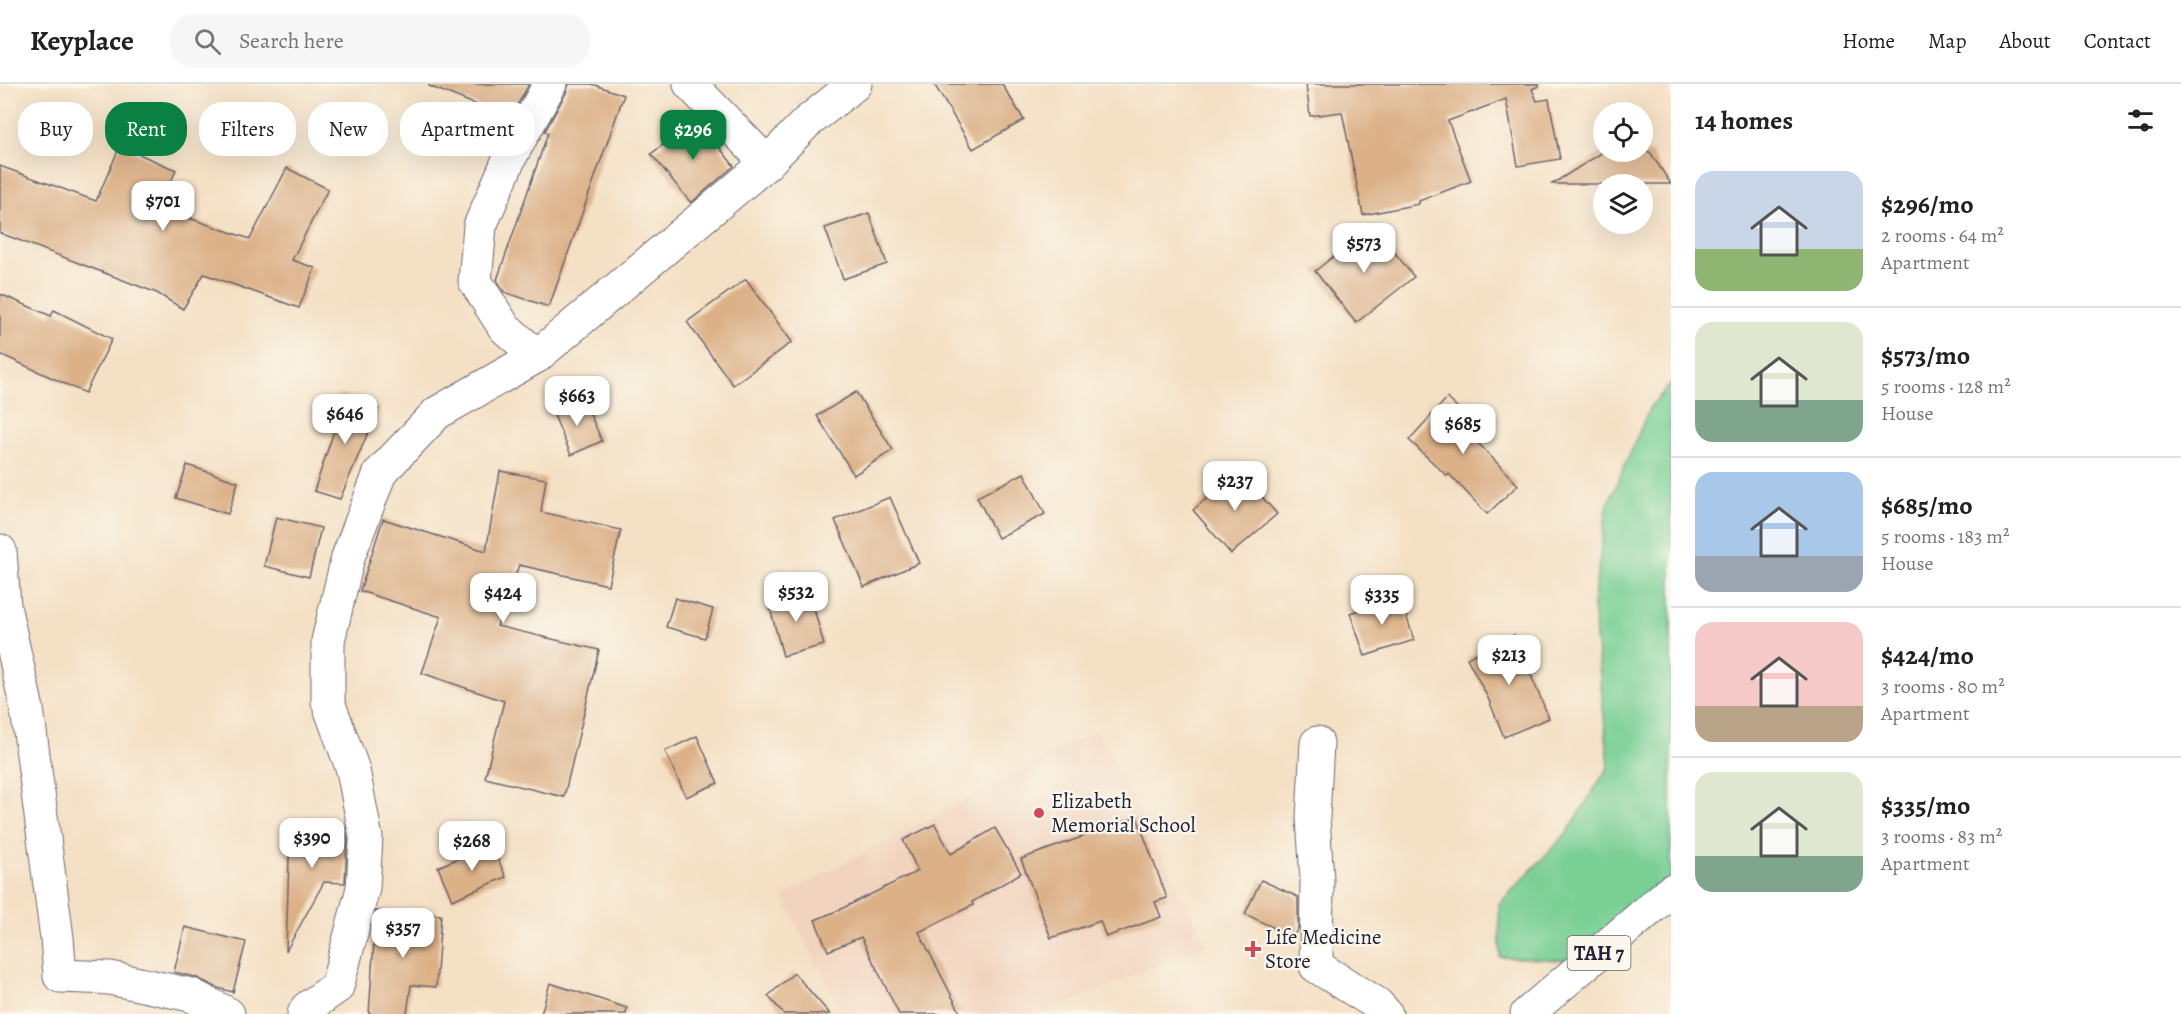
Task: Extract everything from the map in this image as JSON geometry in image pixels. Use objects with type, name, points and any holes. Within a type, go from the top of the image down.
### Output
[{"type":"main road","points":[[537,356],[504,327],[475,280],[480,226],[510,157],[550,84]]},
{"type":"main road","points":[[690,84],[766,163]]},
{"type":"main road","points":[[304,1014],[307,1008],[338,987],[363,888],[366,837],[352,770],[328,702],[328,641],[348,557],[380,473],[437,413],[537,356],[766,163],[806,123],[855,84]]},
{"type":"main road","points":[[0,551],[4,606],[28,721],[60,976],[110,978],[191,994],[228,1014]]},
{"type":"main road","points":[[1317,743],[1313,817],[1317,880],[1316,966],[1377,1004],[1386,1014]]},
{"type":"main road","name":"TAH 7","points":[[1527,1014],[1671,891]]},
{"type":"shaded area","name":"Elizabeth Memorial School","points":[[1097,730],[1207,944],[1044,1014],[843,1014],[782,896]]},
{"type":"green space","points":[[1671,384],[1671,907],[1602,962],[1500,957],[1499,904],[1567,833],[1609,766],[1593,605],[1607,507],[1650,407]]},
{"type":"building","points":[[429,84],[529,84],[519,102],[470,102],[429,86]]},
{"type":"building","points":[[569,84],[592,84],[624,95],[549,307],[504,292],[497,280],[548,133],[545,131]]},
{"type":"building","points":[[934,84],[1002,84],[1024,120],[973,149]]},
{"type":"building","points":[[1306,84],[1538,84],[1539,86],[1532,89],[1537,101],[1549,99],[1560,159],[1518,166],[1506,99],[1448,121],[1471,181],[1419,201],[1419,204],[1363,215],[1342,112],[1310,116]]},
{"type":"building","points":[[697,119],[734,166],[691,203],[651,154]]},
{"type":"building","points":[[116,156],[143,156],[176,170],[160,208],[250,239],[287,168],[328,189],[292,260],[315,268],[299,308],[204,274],[183,309],[157,293],[0,233],[0,166],[96,201]]},
{"type":"building","points":[[1653,157],[1671,184],[1653,184],[1653,174],[1593,174],[1593,184],[1552,184],[1593,158],[1593,162],[1653,162]]},
{"type":"building","points":[[869,213],[887,264],[843,279],[825,228]]},
{"type":"building","points":[[1373,225],[1414,277],[1356,323],[1315,271]]},
{"type":"building","points":[[746,279],[792,342],[733,385],[687,322]]},
{"type":"building","points":[[0,294],[51,316],[54,310],[112,339],[85,393],[0,354]]},
{"type":"building","points":[[856,392],[893,450],[854,475],[817,416]]},
{"type":"building","points":[[341,394],[378,409],[340,499],[314,491],[337,422],[330,419]]},
{"type":"building","points":[[1447,398],[1487,434],[1478,443],[1518,485],[1487,514],[1449,474],[1447,476],[1409,440]]},
{"type":"building","points":[[584,400],[602,441],[571,455],[553,413]]},
{"type":"building","points":[[187,465],[238,482],[228,514],[176,498]]},
{"type":"building","points":[[500,471],[546,479],[541,512],[621,530],[608,585],[519,565],[497,626],[599,650],[564,797],[485,778],[504,701],[422,673],[441,617],[360,591],[383,519],[486,551]]},
{"type":"building","points":[[1239,471],[1277,514],[1231,554],[1193,510]]},
{"type":"building","points":[[1024,473],[1045,514],[998,538],[977,497]]},
{"type":"building","points":[[890,497],[919,563],[864,587],[835,520]]},
{"type":"building","points":[[276,517],[321,528],[309,577],[264,566]]},
{"type":"building","points":[[809,590],[824,645],[783,656],[768,601]]},
{"type":"building","points":[[1400,596],[1414,640],[1365,656],[1350,613]]},
{"type":"building","points":[[675,598],[713,609],[705,638],[666,627]]},
{"type":"building","points":[[1514,635],[1549,718],[1504,737],[1488,698],[1467,658]]},
{"type":"building","points":[[697,736],[718,783],[686,797],[665,751]]},
{"type":"building","points":[[1137,817],[1167,898],[1155,902],[1161,917],[1106,937],[1100,921],[1051,938],[1021,859]]},
{"type":"building","points":[[935,824],[951,854],[995,828],[1021,873],[972,902],[973,905],[919,932],[961,1014],[899,1014],[861,937],[828,951],[815,920],[918,871],[903,840]]},
{"type":"building","points":[[290,827],[345,828],[347,839],[345,883],[324,882],[286,951]]},
{"type":"building","points":[[491,844],[506,877],[452,900],[438,867]]},
{"type":"building","points":[[1261,880],[1298,897],[1298,928],[1293,937],[1245,914]]},
{"type":"building","points":[[376,911],[441,915],[436,987],[411,985],[407,1014],[369,1014]]},
{"type":"building","points":[[185,927],[246,942],[233,992],[195,977],[174,972]]},
{"type":"building","points":[[794,973],[830,1014],[784,1014],[768,996]]},
{"type":"building","points":[[550,983],[627,1008],[626,1014],[541,1014]]},
{"type":"place","name":"Elizabeth Memorial School","points":[[1039,813]]},
{"type":"place","name":"Life Medicine Store","points":[[1253,949]]}]
